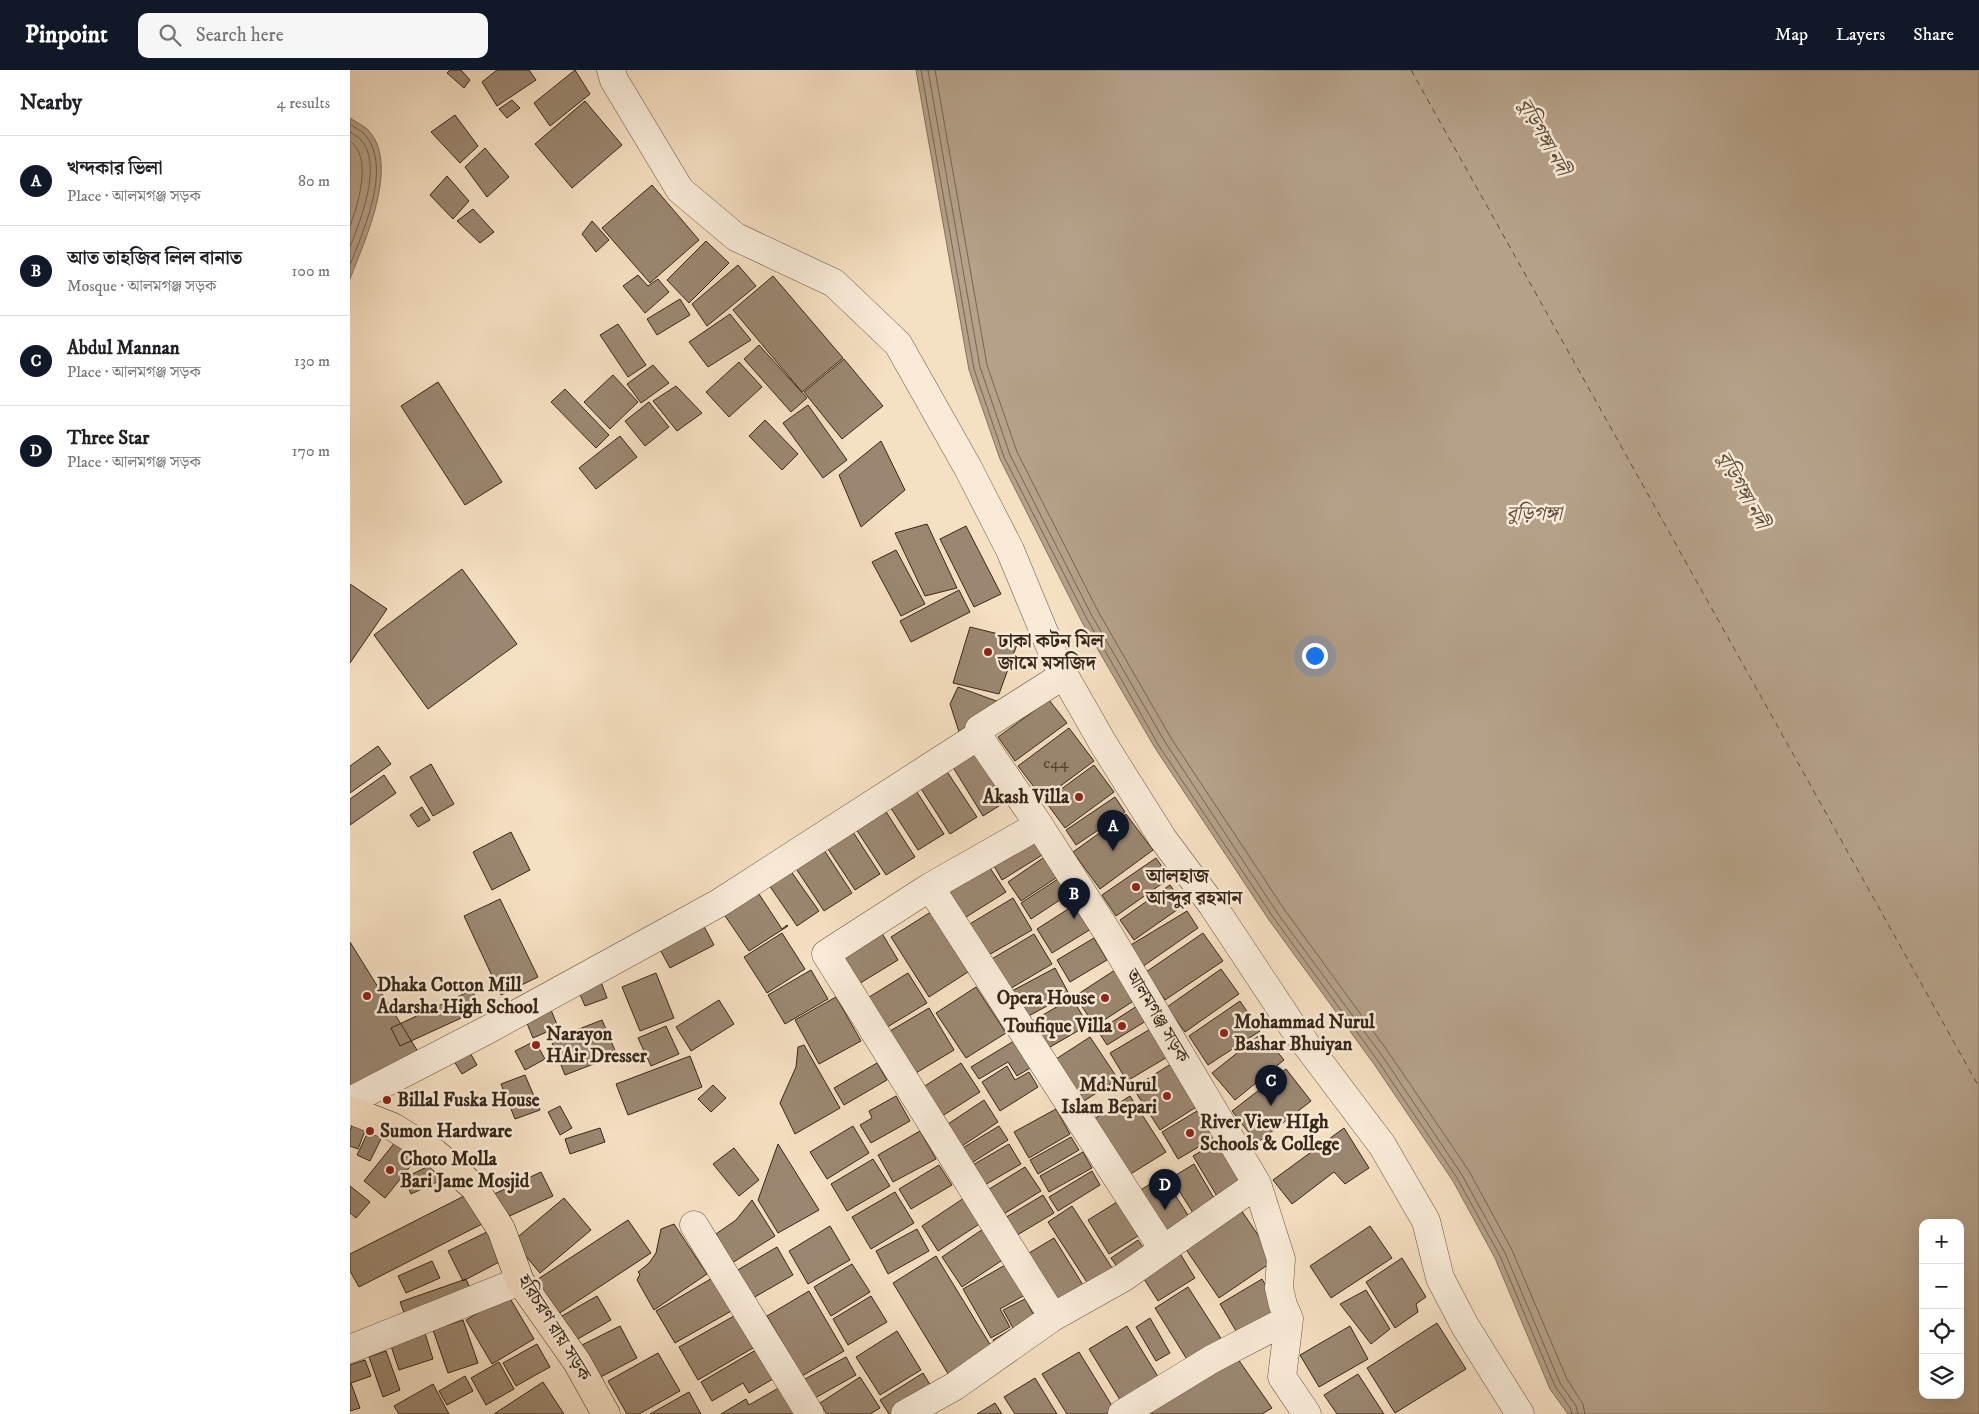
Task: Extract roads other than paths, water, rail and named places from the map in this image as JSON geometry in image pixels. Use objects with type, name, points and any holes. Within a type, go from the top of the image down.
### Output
[{"type":"main road","name":"হরিচরণ রায় সড়ক","points":[[350,1110],[393,1127],[435,1153],[474,1187],[501,1229],[520,1281],[577,1362],[606,1414]]},
{"type":"street","points":[[611,70],[614,80],[680,190],[736,237],[834,283],[898,344],[968,468],[1006,542],[1056,661],[1104,745],[1164,839],[1213,906],[1293,1027],[1382,1145],[1426,1221],[1440,1278],[1466,1326],[1520,1414]]},
{"type":"street","points":[[350,1101],[489,1029],[719,903],[978,736],[980,729],[1064,675]]},
{"type":"street","name":"আলমগঞ্জ সড়ক","points":[[978,736],[1039,825],[1108,932],[1257,1184],[1281,1259],[1279,1288],[1283,1306],[1289,1319],[1282,1378],[1307,1414]]},
{"type":"street","points":[[1039,825],[930,887],[826,954],[1052,1317]]},
{"type":"street","points":[[930,887],[1163,1249]]},
{"type":"street","points":[[905,1414],[955,1386],[1052,1317],[1124,1277],[1257,1184]]},
{"type":"street","points":[[694,1225],[810,1414]]},
{"type":"street","points":[[350,1349],[520,1281]]},
{"type":"street","points":[[1122,1414],[1212,1359],[1289,1319]]},
{"type":"water","name":"বুড়িগঙ্গা","points":[[916,70],[1979,70],[1979,1414],[1568,1414],[1550,1389],[1495,1258],[1453,1181],[1374,1064],[1269,920],[1155,748],[1082,622],[1000,459],[969,370]]},
{"type":"water","points":[[350,118],[369,131],[378,146],[381,164],[376,204],[350,279]]},
{"type":"place","name":"ঢাকা কটন মিল জামে মসজিদ","points":[[988,652]]},
{"type":"place","name":"Akash Villa","points":[[1079,797]]},
{"type":"place","name":"খন্দকার ভিলা","points":[[1113,851]]},
{"type":"place","name":"আলহাজ আব্দুর রহমান","points":[[1136,887]]},
{"type":"place","name":"আত তাহজিব লিল বানাত","points":[[1074,919]]},
{"type":"place","name":"Dhaka Cotton Mill Adarsha High School","points":[[367,996]]},
{"type":"place","name":"Opera House","points":[[1105,998]]},
{"type":"place","name":"Toufique Villa","points":[[1122,1026]]},
{"type":"place","name":"Mohammad Nurul Bashar Bhuiyan","points":[[1224,1033]]},
{"type":"place","name":"Narayon HAir Dresser","points":[[536,1045]]},
{"type":"place","name":"Md.Nurul Islam Bepari","points":[[1167,1096]]},
{"type":"place","name":"Billal Fuska House","points":[[387,1100]]},
{"type":"place","name":"Abdul Mannan","points":[[1271,1106]]},
{"type":"place","name":"Sumon Hardware","points":[[370,1131]]},
{"type":"place","name":"River View HIgh Schools & College","points":[[1190,1133]]},
{"type":"place","name":"Choto Molla Bari Jame Mosjid","points":[[390,1170]]},
{"type":"place","name":"Three Star","points":[[1165,1210]]},
{"type":"water label","name":"বুড়িগঙ্গা নদী","points":[[1543,137]]},
{"type":"water label","name":"বুড়িগঙ্গা নদী","points":[[1742,490]]}]
